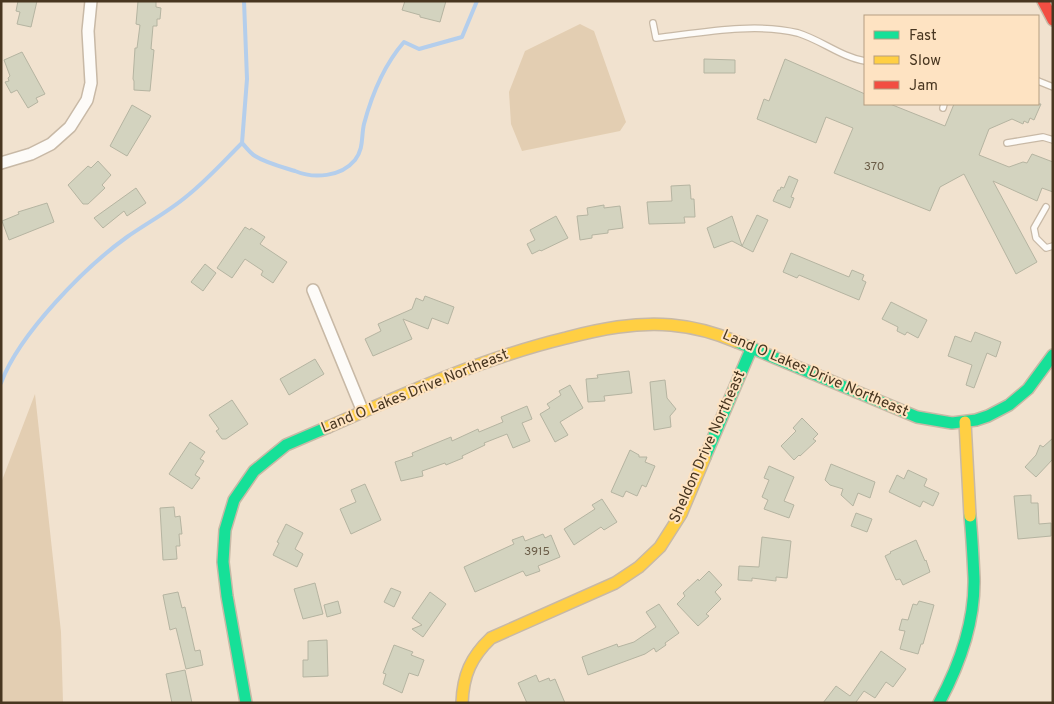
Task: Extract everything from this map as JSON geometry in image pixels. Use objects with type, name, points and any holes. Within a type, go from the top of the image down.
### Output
[{"type":"street","points":[[1,162],[31,154],[51,144],[70,127],[87,100],[91,83],[88,31],[92,1]]},
{"type":"street","points":[[1044,1],[1053,20]]},
{"type":"street","points":[[313,290],[363,412]]},
{"type":"street","name":"Land O Lakes Drive Northeast","points":[[246,703],[244,679],[226,594],[221,554],[223,530],[230,506],[242,485],[256,467],[286,445],[498,356],[546,341],[600,330],[642,325],[682,326],[716,333],[917,417],[942,423],[965,422],[985,418],[1002,410],[1029,388],[1053,354]]},
{"type":"street","name":"Sheldon Drive Northeast","points":[[462,703],[462,686],[465,673],[476,653],[491,638],[615,583],[639,567],[660,547],[681,514],[752,347]]},
{"type":"street","points":[[939,703],[952,680],[964,650],[974,601],[965,422]]},
{"type":"lane","points":[[653,23],[656,38],[728,28],[777,30],[798,34],[864,61]]},
{"type":"lane","points":[[1039,81],[1053,87]]},
{"type":"lane","points":[[1007,143],[1043,137],[1053,140]]},
{"type":"lane","points":[[1046,207],[1034,228],[1036,238],[1046,248],[1053,246]]},
{"type":"shaded area","points":[[580,24],[594,31],[626,122],[620,131],[522,151],[511,124],[509,92],[525,51]]},
{"type":"shaded area","points":[[35,394],[61,632],[63,703],[1,703],[1,483]]},
{"type":"building","points":[[18,1],[37,1],[31,27],[17,24],[20,12],[16,11]]},
{"type":"building","points":[[138,1],[156,1],[156,7],[161,8],[160,19],[157,19],[157,26],[153,26],[151,49],[154,50],[150,91],[134,90],[135,48],[137,48],[140,25],[136,24]]},
{"type":"building","points":[[405,1],[446,1],[440,22],[402,10]]},
{"type":"building","points":[[22,52],[45,94],[36,98],[38,102],[28,108],[17,90],[11,93],[5,82],[9,81],[8,78],[10,76],[4,60]]},
{"type":"building","points":[[704,59],[735,60],[735,73],[704,73]]},
{"type":"building","points":[[785,59],[864,94],[864,105],[892,105],[945,126],[954,105],[1041,104],[1034,120],[1030,118],[1028,123],[1024,121],[1023,124],[1012,119],[989,129],[979,155],[1009,167],[1023,162],[1027,163],[1032,154],[1053,162],[1053,192],[1042,188],[1037,201],[993,181],[1037,262],[1016,274],[964,174],[940,187],[930,211],[834,173],[853,128],[826,117],[816,143],[757,119],[764,99],[769,101]]},
{"type":"building","points":[[132,105],[151,116],[127,156],[110,146]]},
{"type":"building","points":[[98,161],[111,175],[102,185],[105,188],[88,204],[83,204],[68,185],[88,166],[91,168]]},
{"type":"building","points":[[789,176],[798,180],[791,197],[794,198],[790,208],[773,201],[778,190],[781,187],[784,188]]},
{"type":"building","points":[[690,185],[691,199],[694,199],[695,217],[684,217],[685,223],[649,224],[647,202],[672,201],[671,186]]},
{"type":"building","points":[[136,188],[146,203],[127,216],[124,211],[103,228],[94,218]]},
{"type":"building","points":[[47,203],[54,222],[9,240],[2,221],[19,214],[18,212]]},
{"type":"building","points":[[604,205],[604,208],[620,206],[623,228],[608,230],[608,233],[592,235],[592,238],[580,240],[577,216],[588,215],[587,208]]},
{"type":"building","points":[[757,215],[768,220],[753,252],[732,241],[714,248],[707,228],[732,216],[742,246]]},
{"type":"building","points":[[556,216],[568,238],[532,254],[527,244],[535,240],[530,230]]},
{"type":"building","points":[[245,227],[250,230],[251,228],[265,237],[260,244],[287,262],[273,283],[261,275],[263,271],[245,259],[232,278],[217,268]]},
{"type":"building","points":[[791,253],[849,277],[852,270],[864,275],[862,280],[866,282],[859,300],[799,275],[797,278],[783,272]]},
{"type":"building","points":[[205,264],[216,273],[203,291],[191,282]]},
{"type":"building","points":[[425,296],[454,307],[448,324],[432,318],[428,329],[403,319],[412,339],[373,356],[365,339],[381,331],[378,324],[412,309],[416,298],[423,301]]},
{"type":"building","points":[[891,302],[927,320],[918,338],[907,332],[905,335],[897,331],[898,327],[882,319]]},
{"type":"building","points":[[975,332],[1001,342],[996,357],[987,353],[974,388],[966,385],[972,365],[948,356],[955,336],[971,342]]},
{"type":"building","points":[[315,359],[324,374],[289,395],[280,379]]},
{"type":"building","points":[[629,371],[632,393],[604,396],[605,401],[588,402],[586,379],[598,378],[597,375]]},
{"type":"building","points":[[665,380],[667,398],[676,409],[670,416],[671,427],[654,430],[650,382]]},
{"type":"building","points":[[570,385],[583,408],[560,422],[568,435],[555,442],[540,414],[550,408],[547,404],[561,395],[559,391]]},
{"type":"building","points":[[232,400],[248,424],[226,439],[222,439],[216,431],[219,429],[209,415]]},
{"type":"building","points":[[527,406],[532,419],[522,423],[530,441],[513,448],[507,434],[484,443],[485,445],[462,456],[463,458],[446,465],[445,463],[422,471],[423,476],[401,481],[395,462],[413,456],[412,453],[451,437],[452,441],[478,429],[479,432],[503,422],[501,417]]},
{"type":"building","points":[[802,418],[818,434],[813,439],[816,441],[794,460],[781,446],[796,431],[793,428]]},
{"type":"building","points":[[1053,438],[1053,459],[1036,477],[1025,467],[1036,455],[1040,445],[1043,447]]},
{"type":"building","points":[[190,442],[205,452],[200,459],[204,461],[195,475],[200,478],[192,489],[169,474]]},
{"type":"building","points":[[630,450],[639,455],[639,457],[647,457],[645,462],[655,466],[646,487],[642,485],[637,496],[626,491],[623,497],[611,492]]},
{"type":"building","points":[[831,464],[875,482],[870,498],[858,493],[853,506],[841,495],[843,489],[830,485],[825,480]]},
{"type":"building","points":[[769,466],[794,477],[784,501],[794,505],[789,518],[764,509],[768,500],[762,497],[769,480],[764,478]]},
{"type":"building","points":[[908,470],[927,479],[924,486],[939,493],[933,506],[923,501],[920,507],[889,492],[897,475],[904,479]]},
{"type":"building","points":[[365,484],[381,520],[351,534],[340,509],[356,502],[351,490]]},
{"type":"building","points":[[1031,495],[1031,503],[1038,503],[1039,524],[1051,523],[1051,536],[1018,539],[1014,496]]},
{"type":"building","points":[[602,499],[617,522],[604,530],[601,527],[574,545],[564,529],[595,509],[592,505]]},
{"type":"building","points":[[174,507],[175,517],[180,516],[182,534],[179,534],[180,546],[176,546],[177,559],[163,560],[160,508]]},
{"type":"building","points":[[856,513],[872,519],[867,532],[851,526]]},
{"type":"building","points":[[286,524],[303,533],[295,549],[303,554],[297,567],[273,555]]},
{"type":"building","points":[[543,534],[545,538],[551,535],[560,557],[538,566],[540,571],[526,576],[523,571],[475,592],[464,567],[514,544],[512,540],[523,536],[525,541]]},
{"type":"building","points":[[762,537],[791,541],[787,578],[776,577],[776,581],[752,578],[752,581],[738,580],[739,566],[759,567]]},
{"type":"building","points":[[916,540],[930,572],[903,585],[900,579],[896,580],[885,556]]},
{"type":"building","points":[[709,571],[722,585],[715,592],[721,599],[706,614],[709,616],[698,626],[677,604],[685,596],[683,593]]},
{"type":"building","points":[[315,583],[323,614],[303,619],[294,589]]},
{"type":"building","points":[[391,588],[401,592],[394,607],[384,602]]},
{"type":"building","points":[[178,592],[182,608],[185,607],[195,651],[200,650],[203,665],[186,669],[176,628],[170,630],[163,595]]},
{"type":"building","points":[[430,592],[446,604],[423,637],[412,629],[422,625],[412,618]]},
{"type":"building","points":[[338,601],[341,613],[327,617],[324,605]]},
{"type":"building","points":[[919,601],[934,605],[923,644],[921,644],[918,654],[900,649],[905,631],[899,630],[902,619],[908,620],[913,604],[917,605]]},
{"type":"building","points":[[659,604],[679,633],[656,652],[654,648],[645,654],[588,675],[582,657],[617,644],[618,647],[634,642],[656,627],[646,612]]},
{"type":"building","points":[[327,640],[328,676],[303,677],[303,660],[308,660],[308,641]]},
{"type":"building","points":[[394,645],[413,652],[411,655],[424,660],[418,676],[409,673],[402,693],[383,684],[386,674],[383,673]]},
{"type":"building","points":[[881,651],[906,669],[893,687],[886,682],[875,698],[864,691],[856,702],[858,703],[823,703],[836,686],[850,696]]},
{"type":"building","points":[[185,670],[192,703],[172,703],[166,674]]},
{"type":"building","points":[[536,675],[539,682],[549,678],[550,681],[555,679],[565,703],[527,703],[518,683]]},
{"type":"waterway","points":[[1,383],[22,344],[73,283],[110,250],[194,190],[242,143],[247,79],[244,1]]},
{"type":"waterway","points":[[242,143],[251,153],[259,158],[302,174],[327,175],[349,166],[358,156],[364,124],[371,102],[379,80],[390,60],[404,42],[419,49],[462,37],[477,1]]},
{"type":"traffic: fast","points":[[737,342],[917,417],[952,423],[976,420],[1009,405],[1028,389],[1053,355]]},
{"type":"traffic: fast","points":[[705,457],[752,347]]},
{"type":"traffic: fast","points":[[246,703],[227,596],[223,562],[225,530],[234,500],[254,471],[286,445],[328,427]]},
{"type":"traffic: fast","points":[[939,703],[960,658],[972,611],[974,578],[970,516]]},
{"type":"traffic: slow","points":[[328,427],[475,366],[535,346],[592,332],[631,325],[658,324],[688,327],[737,342]]},
{"type":"traffic: slow","points":[[965,422],[970,516]]},
{"type":"traffic: slow","points":[[462,703],[464,684],[469,667],[478,652],[491,638],[615,583],[639,567],[660,547],[681,514],[705,457]]},
{"type":"traffic: jam","points":[[1043,1],[1053,20]]}]
